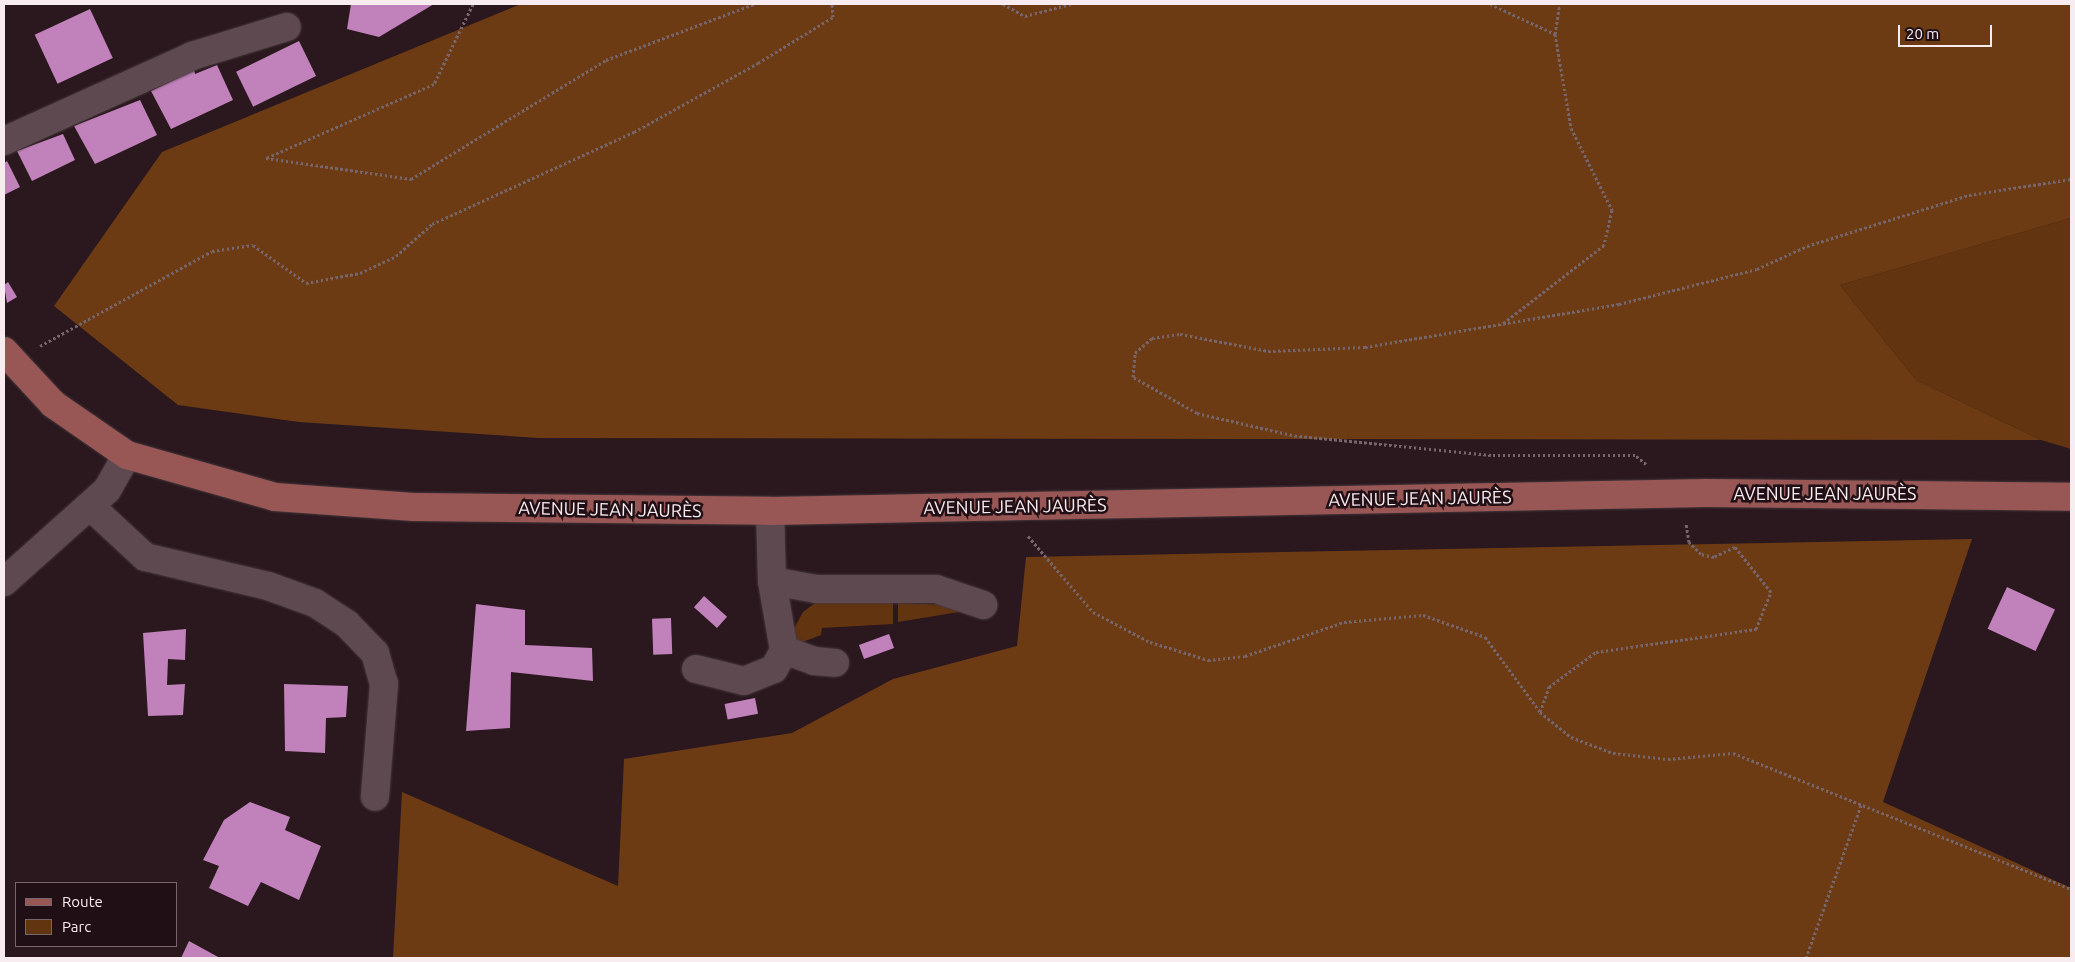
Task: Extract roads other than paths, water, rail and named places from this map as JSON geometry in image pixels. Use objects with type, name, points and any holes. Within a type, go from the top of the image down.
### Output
[{"type":"main road","name":"AVENUE JEAN JAURÈS","points":[[8,357],[81,426],[128,455],[275,496],[414,507],[770,511],[1681,493],[2071,497]]},
{"type":"street","points":[[4,141],[192,56],[287,27]]},
{"type":"street","points":[[4,582],[107,490],[128,455]]},
{"type":"street","points":[[90,506],[145,558],[268,586],[315,603],[348,624],[375,653],[384,684],[374,797]]},
{"type":"street","points":[[696,669],[744,681],[774,669],[784,650],[772,581],[770,511]]},
{"type":"street","points":[[772,581],[816,589],[936,589],[983,605]]},
{"type":"street","points":[[784,650],[814,662],[835,663]]}]
